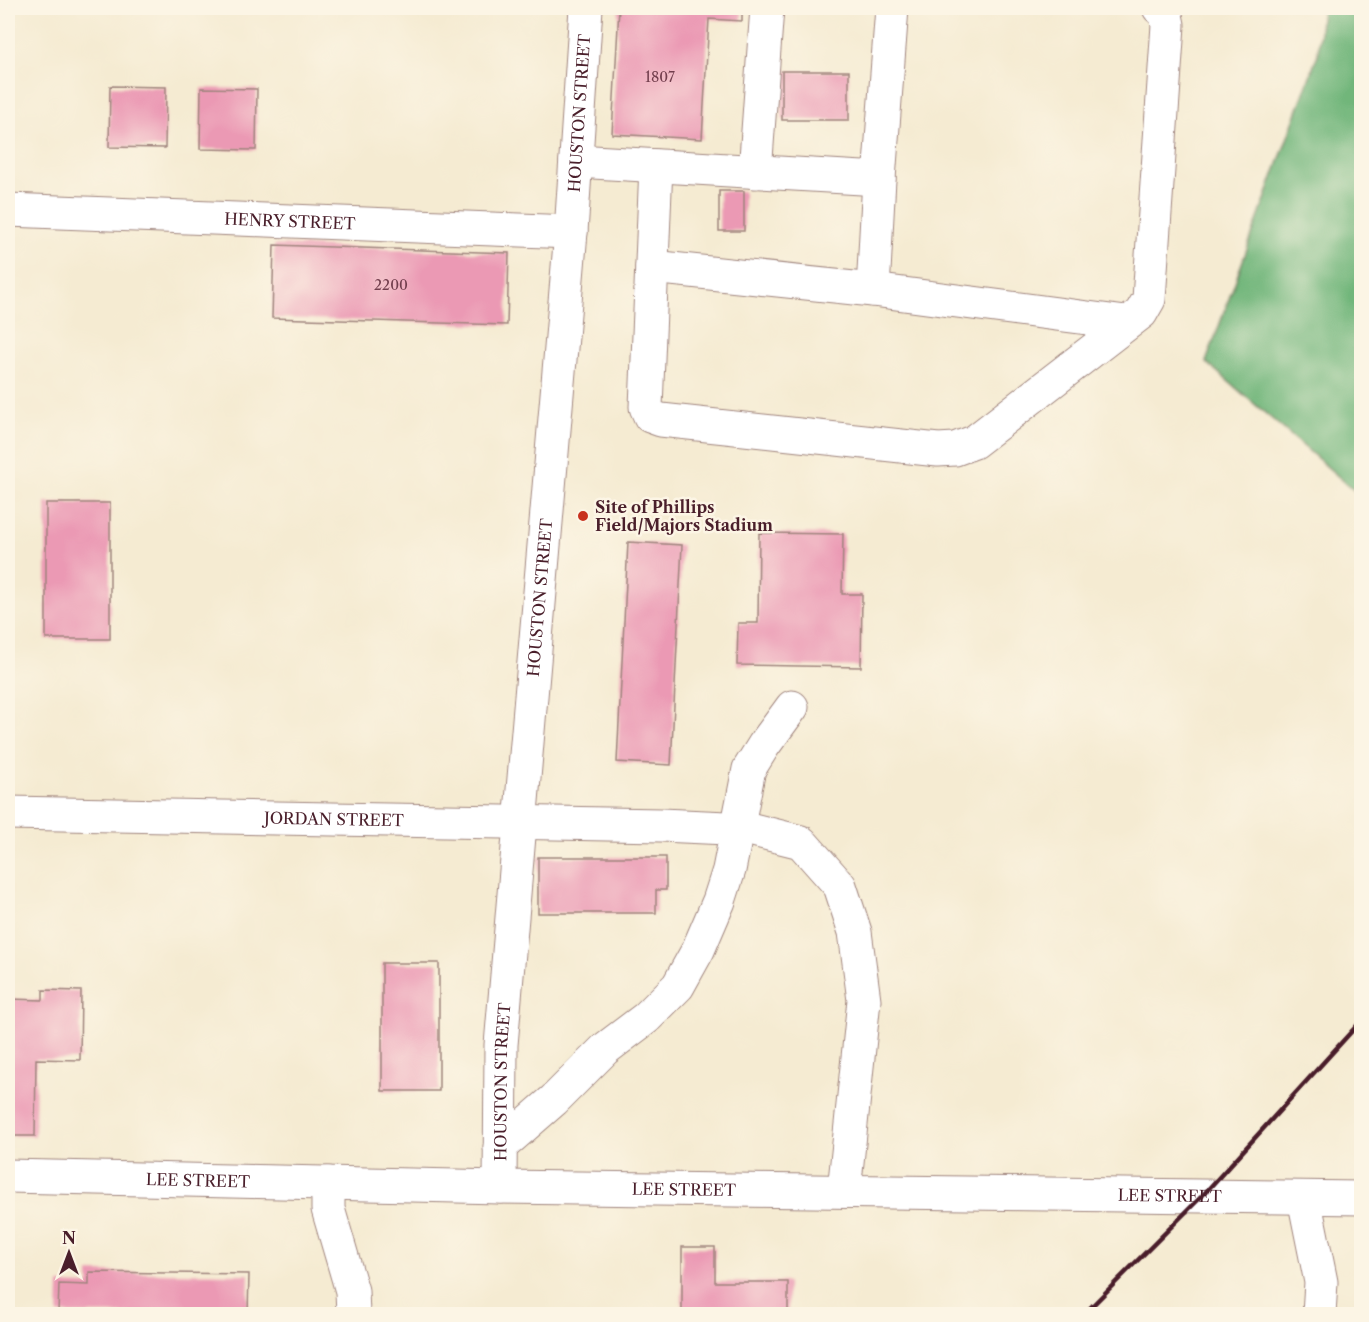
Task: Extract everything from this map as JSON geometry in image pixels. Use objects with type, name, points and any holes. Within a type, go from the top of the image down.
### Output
[{"type":"street","name":"HOUSTON STREET","points":[[500,1187],[501,1044],[571,232],[586,8]]},
{"type":"street","points":[[755,172],[766,8]]},
{"type":"street","points":[[873,290],[892,8]]},
{"type":"street","points":[[656,166],[646,407],[650,416],[661,420],[938,450],[955,449],[974,442],[1141,313],[1149,299],[1168,25],[1165,11],[1160,8]]},
{"type":"street","points":[[576,161],[879,179]]},
{"type":"street","name":"HENRY STREET","points":[[8,210],[571,232]]},
{"type":"street","points":[[652,267],[873,290],[1126,324]]},
{"type":"street","points":[[500,1147],[554,1100],[605,1049],[646,1018],[678,986],[698,950],[719,901],[729,870],[749,769],[792,707]]},
{"type":"street","name":"JORDAN STREET","points":[[8,813],[661,825],[749,829],[801,842],[840,886],[855,932],[864,1000],[844,1191]]},
{"type":"street","name":"LEE STREET","points":[[8,1176],[500,1187],[1362,1198]]},
{"type":"street","points":[[328,1183],[328,1209],[352,1291],[354,1314]]},
{"type":"street","points":[[1304,1198],[1321,1282],[1319,1314]]},
{"type":"green space","points":[[1322,8],[1361,8],[1361,496],[1206,362],[1318,54]]},
{"type":"building","points":[[619,8],[742,8],[742,21],[709,19],[702,139],[612,134]]},
{"type":"building","points":[[782,71],[849,71],[849,120],[782,120]]},
{"type":"building","points":[[110,86],[166,87],[165,148],[109,147]]},
{"type":"building","points":[[201,88],[257,89],[256,150],[200,149]]},
{"type":"building","points":[[719,191],[744,191],[744,231],[719,231]]},
{"type":"building","points":[[274,245],[509,253],[507,325],[272,318]]},
{"type":"building","points":[[46,503],[110,503],[110,639],[46,639]]},
{"type":"building","points":[[759,533],[843,534],[842,594],[862,594],[861,667],[737,665],[738,623],[758,623]]},
{"type":"building","points":[[628,542],[682,545],[671,765],[617,762]]},
{"type":"building","points":[[538,857],[666,857],[666,890],[656,890],[656,913],[538,913]]},
{"type":"building","points":[[382,963],[439,963],[439,1091],[382,1091]]},
{"type":"building","points":[[43,990],[81,991],[80,1060],[36,1059],[35,1136],[8,1136],[8,999],[43,1000]]},
{"type":"building","points":[[682,1247],[715,1247],[715,1282],[788,1282],[788,1314],[682,1314]]},
{"type":"building","points":[[89,1272],[249,1274],[248,1314],[58,1314],[59,1284],[89,1285]]},
{"type":"railway","points":[[1084,1314],[1202,1196],[1362,1020]]},
{"type":"place","name":"Site of Phillips Field/Majors Stadium","points":[[583,516]]}]
